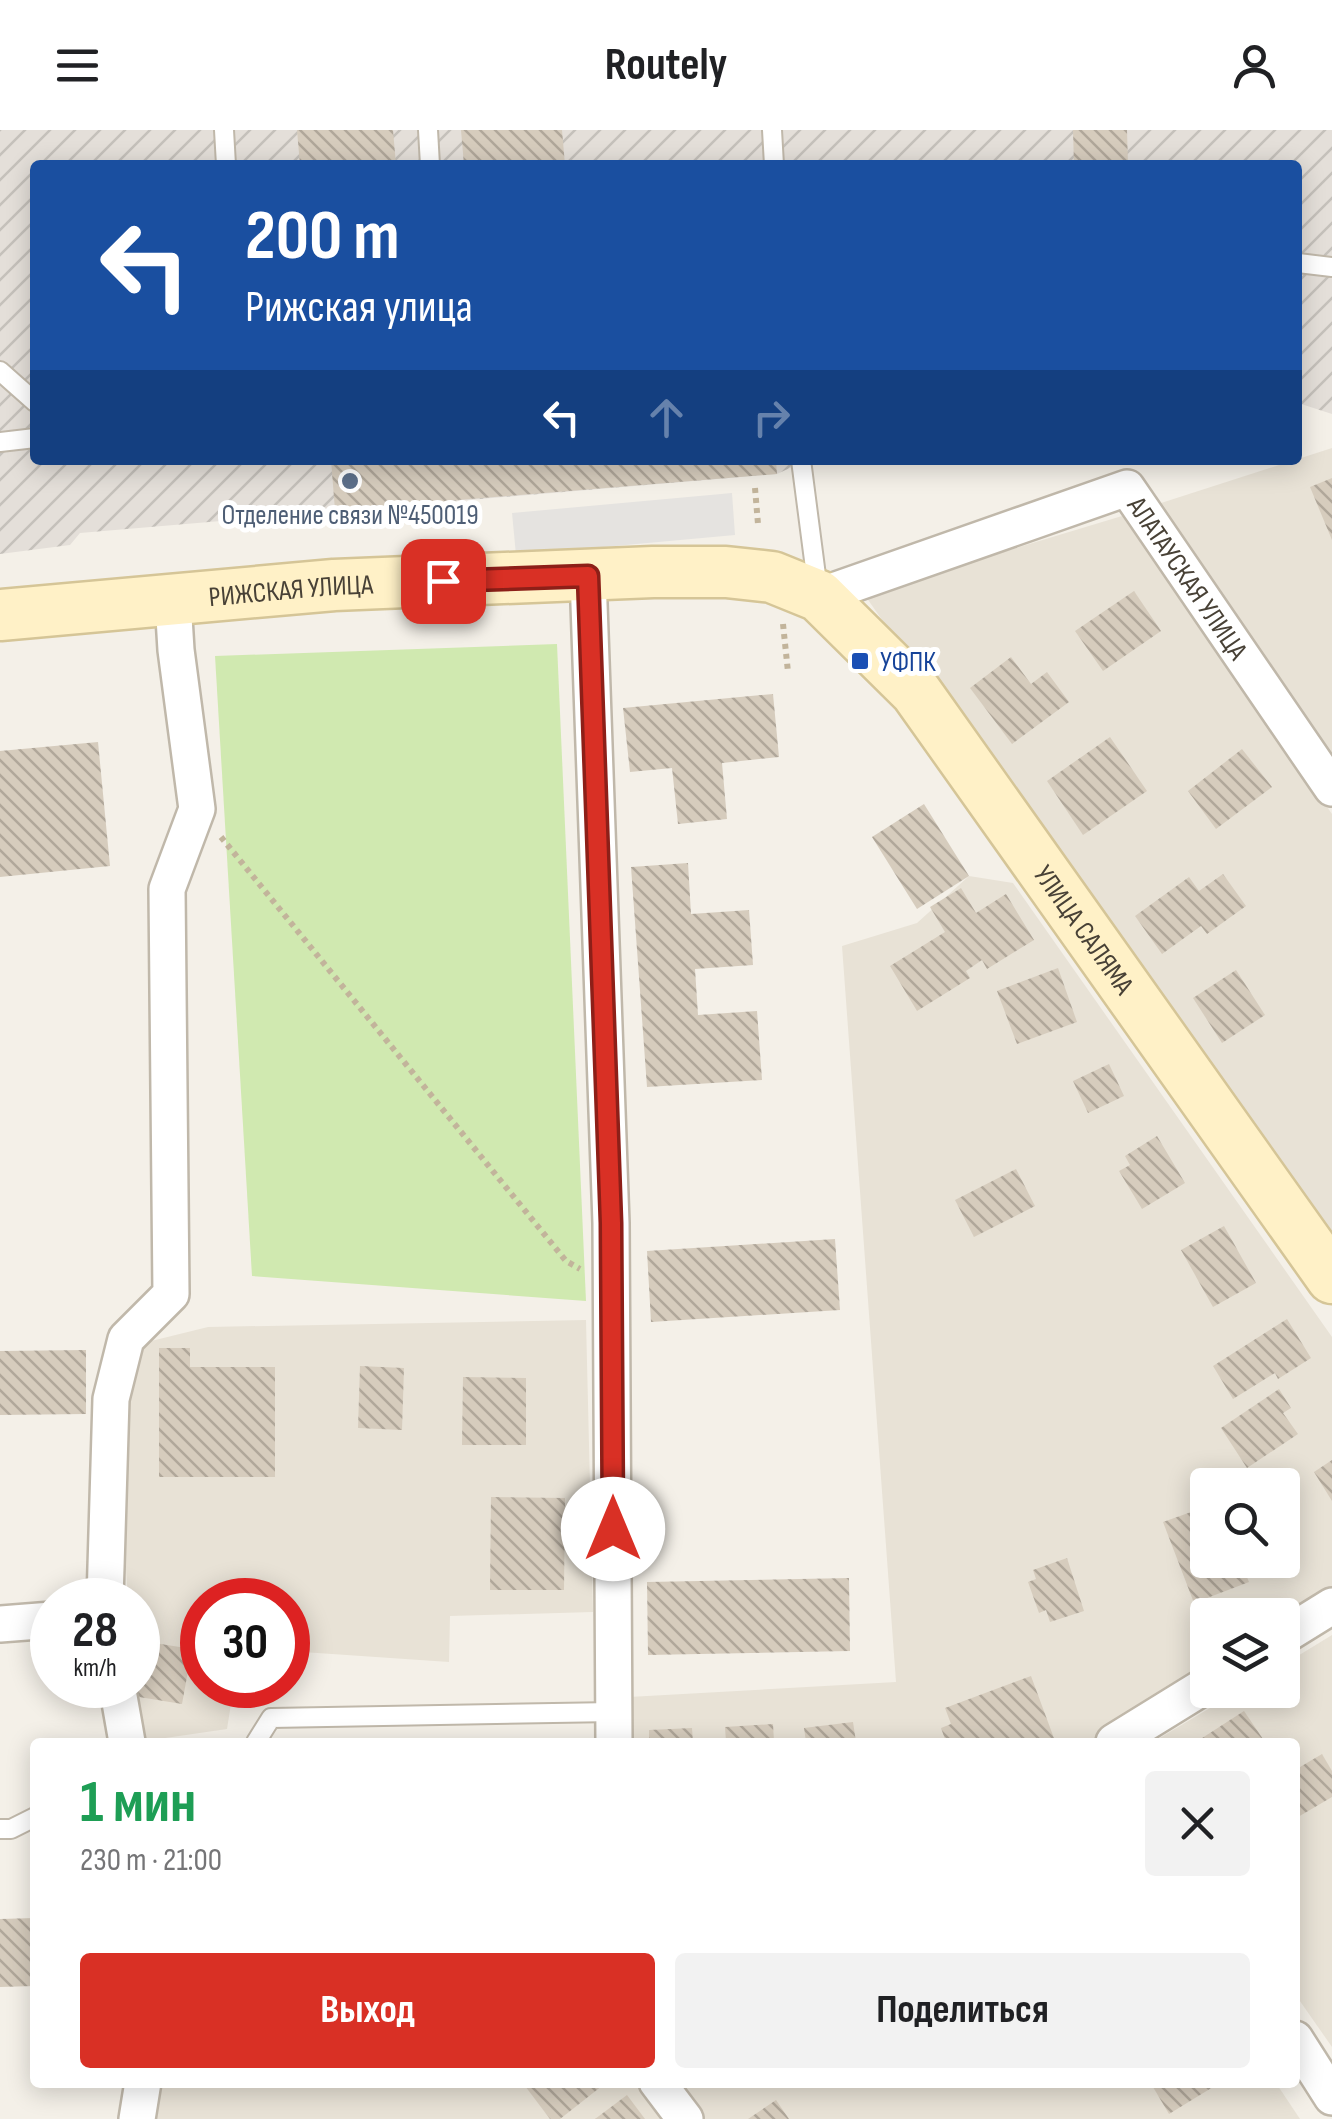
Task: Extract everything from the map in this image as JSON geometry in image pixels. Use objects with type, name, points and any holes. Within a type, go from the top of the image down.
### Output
[{"type":"street","name":"АЛАТАУСКАЯ УЛИЦА","points":[[801,609],[1126,488],[1332,788]]},
{"type":"street","name":"РИЖСКАЯ УЛИЦА","points":[[0,615],[334,585],[726,572],[772,577],[801,609]]},
{"type":"street","points":[[588,576],[611,1287],[614,1727]]},
{"type":"street","points":[[106,1578],[111,1400],[126,1339],[171,1294],[167,889],[198,808],[173,601]]},
{"type":"street","name":"УЛИЦА САЛЯМА","points":[[801,609],[916,692],[1332,1278]]},
{"type":"street","points":[[1300,1626],[1332,1606]]},
{"type":"street","points":[[0,1624],[30,1622]]},
{"type":"street","points":[[1120,1738],[1190,1695]]},
{"type":"street","points":[[121,1708],[126,1738]]},
{"type":"street","points":[[1300,2047],[1332,2096]]},
{"type":"street","points":[[138,2119],[142,2088]]},
{"type":"street","points":[[662,2088],[685,2119]]},
{"type":"lane","points":[[224,130],[226,160]]},
{"type":"lane","points":[[428,130],[430,160]]},
{"type":"lane","points":[[772,130],[774,160]]},
{"type":"lane","points":[[1302,263],[1332,267]]},
{"type":"lane","points":[[0,372],[30,398]]},
{"type":"lane","points":[[0,442],[30,439]]},
{"type":"lane","points":[[801,465],[801,609]]},
{"type":"lane","points":[[258,1738],[271,1718],[614,1727]]},
{"type":"lane","points":[[0,1829],[30,1819]]},
{"type":"path","points":[[755,488],[758,524]]},
{"type":"path","points":[[788,672],[801,609]]},
{"type":"path","points":[[198,808],[566,1261],[611,1287]]},
{"type":"shaded area","points":[[0,130],[1332,130],[1332,414],[1302,404],[1302,160],[30,160],[30,465],[796,465],[777,474],[80,533],[70,545],[0,554]]},
{"type":"shaded area","points":[[1332,448],[1332,766],[1158,504],[1279,465],[1302,465],[1302,458]]},
{"type":"shaded area","points":[[732,493],[735,535],[516,555],[512,513]]},
{"type":"shaded area","points":[[1122,516],[1332,814],[1332,1266],[864,594]]},
{"type":"shaded area","points":[[969,876],[1013,883],[1332,1337],[1332,1588],[1300,1609],[1300,1598],[1190,1598],[1190,1680],[1100,1738],[630,1738],[629,1697],[896,1682],[842,946],[917,923]]},
{"type":"shaded area","points":[[586,1320],[593,1612],[450,1616],[449,1662],[310,1653],[310,1578],[180,1578],[180,1708],[230,1708],[227,1729],[138,1738],[136,1708],[160,1708],[160,1578],[127,1578],[121,1491],[135,1345],[208,1327]]},
{"type":"shaded area","points":[[1332,1635],[1332,2047],[1300,2001],[1300,1738],[1160,1738],[1210,1708],[1300,1708],[1300,1655]]},
{"type":"shaded area","points":[[152,2088],[641,2088],[660,2119],[149,2119]]},
{"type":"shaded area","points":[[679,2088],[1279,2088],[1300,2119],[703,2119]]},
{"type":"green space","points":[[557,644],[586,1301],[252,1276],[215,656]]},
{"type":"building","points":[[297,130],[393,130],[396,160],[300,160]]},
{"type":"building","points":[[461,130],[562,130],[565,160],[464,160]]},
{"type":"building","points":[[1073,130],[1127,130],[1128,160],[1074,160]]},
{"type":"building","points":[[331,465],[776,465],[777,474],[335,510]]},
{"type":"building","points":[[1332,478],[1332,540],[1310,487]]},
{"type":"building","points":[[1134,591],[1161,631],[1103,671],[1075,631]]},
{"type":"building","points":[[1011,657],[1031,684],[1047,672],[1069,702],[1012,744],[970,688]]},
{"type":"building","points":[[773,694],[779,757],[722,763],[727,819],[678,824],[672,768],[630,772],[623,708]]},
{"type":"building","points":[[1110,737],[1147,791],[1083,835],[1047,781]]},
{"type":"building","points":[[98,742],[110,866],[0,877],[0,751]]},
{"type":"building","points":[[1242,749],[1272,787],[1216,829],[1188,791]]},
{"type":"building","points":[[924,804],[969,876],[917,909],[872,837]]},
{"type":"building","points":[[688,863],[691,914],[749,910],[753,965],[695,969],[698,1015],[757,1011],[762,1080],[647,1087],[631,867]]},
{"type":"building","points":[[1223,874],[1246,906],[1207,934],[1201,926],[1162,954],[1135,916],[1189,877],[1199,891]]},
{"type":"building","points":[[961,888],[976,913],[1006,894],[1034,940],[987,969],[982,960],[966,971],[970,978],[917,1011],[890,966],[945,932],[930,907]]},
{"type":"building","points":[[1058,968],[1077,1022],[1017,1044],[997,991]]},
{"type":"building","points":[[1236,970],[1265,1015],[1222,1043],[1193,998]]},
{"type":"building","points":[[1109,1064],[1124,1096],[1088,1113],[1073,1081]]},
{"type":"building","points":[[1157,1136],[1185,1183],[1142,1209],[1119,1171],[1130,1165],[1125,1156]]},
{"type":"building","points":[[1016,1169],[1035,1206],[974,1237],[955,1200]]},
{"type":"building","points":[[1224,1226],[1256,1283],[1213,1307],[1181,1250]]},
{"type":"building","points":[[835,1239],[840,1310],[651,1322],[647,1251]]},
{"type":"building","points":[[1287,1319],[1311,1358],[1278,1379],[1275,1373],[1233,1399],[1213,1366]]},
{"type":"building","points":[[159,1348],[190,1348],[190,1367],[275,1367],[275,1477],[159,1477]]},
{"type":"building","points":[[86,1350],[86,1414],[0,1415],[0,1351]]},
{"type":"building","points":[[360,1366],[404,1368],[402,1430],[358,1428]]},
{"type":"building","points":[[463,1377],[526,1378],[526,1445],[462,1445]]},
{"type":"building","points":[[1279,1389],[1291,1408],[1283,1413],[1298,1434],[1247,1468],[1221,1428]]},
{"type":"building","points":[[1332,1460],[1332,1501],[1314,1472]]},
{"type":"building","points":[[491,1497],[565,1498],[564,1590],[490,1590]]},
{"type":"building","points":[[1190,1512],[1190,1578],[1247,1578],[1249,1582],[1207,1598],[1192,1598],[1163,1522]]},
{"type":"building","points":[[1067,1558],[1084,1611],[1050,1622],[1046,1610],[1039,1613],[1028,1582],[1036,1579],[1033,1570]]},
{"type":"building","points":[[849,1578],[850,1651],[648,1655],[647,1582]]},
{"type":"building","points":[[160,1644],[180,1647],[180,1704],[160,1700]]},
{"type":"building","points":[[1031,1676],[1054,1738],[945,1738],[941,1728],[951,1724],[945,1708]]},
{"type":"building","points":[[1244,1711],[1262,1738],[1202,1738]]},
{"type":"building","points":[[853,1722],[855,1738],[805,1738],[804,1728]]},
{"type":"building","points":[[773,1724],[774,1738],[726,1738],[725,1727]]},
{"type":"building","points":[[692,1728],[693,1738],[649,1738],[649,1730]]},
{"type":"building","points":[[1322,1754],[1332,1771],[1332,1797],[1300,1816],[1300,1767]]},
{"type":"building","points":[[30,1918],[30,1986],[0,1987],[0,1919]]},
{"type":"building","points":[[527,2088],[599,2088],[560,2119],[550,2119]]},
{"type":"building","points":[[1154,2088],[1211,2088],[1169,2114]]},
{"type":"building","points":[[627,2095],[645,2119],[595,2119]]},
{"type":"building","points":[[776,2100],[789,2119],[748,2119]]},
{"type":"place","name":"Отделение связи №450019","points":[[350,481]]},
{"type":"place","name":"УФПК","points":[[860,661]]},
{"type":"route","points":[[443,581],[588,576],[611,1223],[613,1529]]}]
